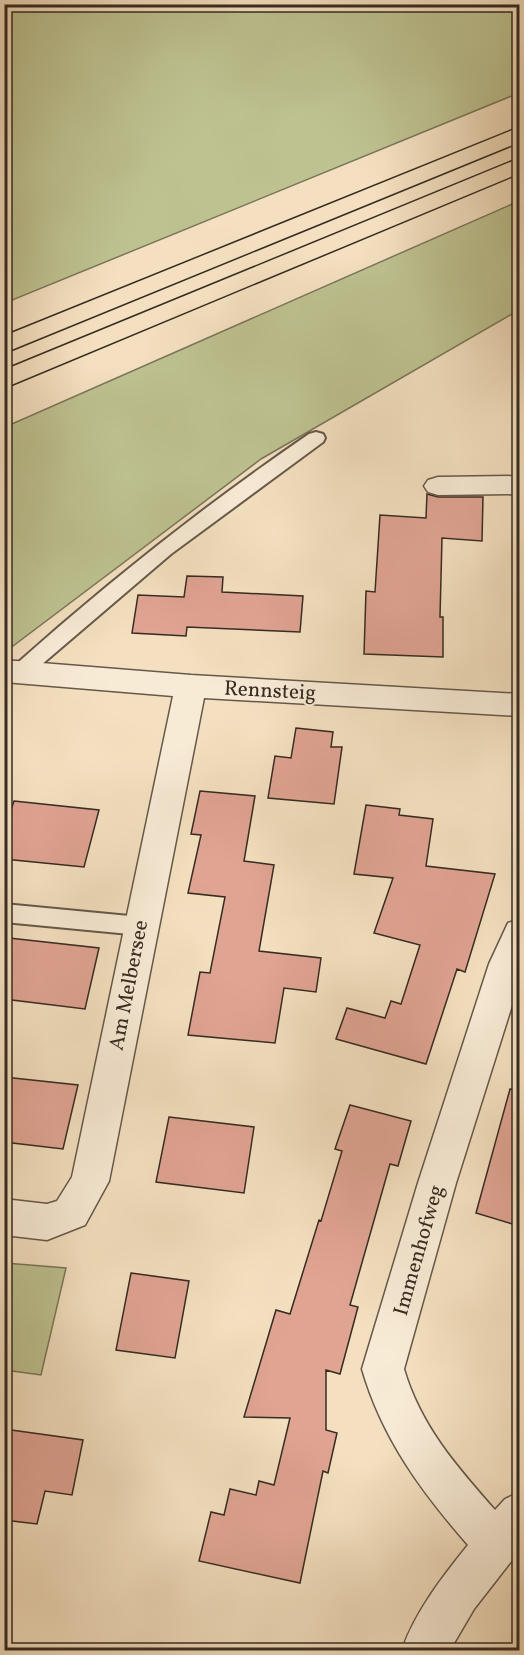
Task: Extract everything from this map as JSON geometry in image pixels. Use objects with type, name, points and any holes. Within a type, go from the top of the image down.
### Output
[{"type":"highway","points":[[4,345],[519,134]]},
{"type":"highway","points":[[4,380],[519,165]]},
{"type":"street","points":[[438,486],[519,485]]},
{"type":"street","name":"Rennsteig","points":[[12,672],[191,686],[519,705]]},
{"type":"street","name":"Am Melbersee","points":[[4,1217],[47,1222],[71,1213],[90,1181],[140,926],[191,686]]},
{"type":"street","name":"Immenhofweg","points":[[507,1528],[417,1449],[389,1397],[383,1368],[437,1183],[519,933]]},
{"type":"street","points":[[425,1650],[458,1593],[507,1528]]},
{"type":"lane","name":"Rennsteig","points":[[12,672],[276,464],[316,438]]},
{"type":"lane","points":[[4,913],[140,926]]},
{"type":"green space","points":[[5,4],[519,5],[519,93],[5,303]]},
{"type":"green space","points":[[519,201],[519,310],[261,459],[5,652],[5,427]]},
{"type":"green space","points":[[5,1263],[66,1268],[41,1375],[5,1370]]},
{"type":"building","points":[[427,494],[438,497],[483,497],[482,541],[442,538],[440,617],[443,617],[443,657],[364,654],[366,591],[375,592],[380,515],[426,518]]},
{"type":"building","points":[[187,576],[223,577],[222,592],[303,596],[300,632],[187,627],[186,636],[132,633],[138,595],[184,597]]},
{"type":"building","points":[[296,728],[333,732],[331,747],[342,747],[334,804],[268,798],[275,756],[291,758]]},
{"type":"building","points":[[200,791],[255,796],[244,861],[274,865],[259,951],[321,958],[316,992],[284,988],[275,1043],[188,1035],[200,972],[210,973],[225,897],[188,893],[201,835],[191,834]]},
{"type":"building","points":[[14,801],[99,810],[84,867],[4,859],[4,831]]},
{"type":"building","points":[[366,805],[400,809],[399,815],[433,819],[426,866],[495,874],[465,972],[457,969],[426,1064],[336,1039],[347,1008],[385,1018],[391,1001],[401,1004],[420,945],[374,933],[393,878],[354,874]]},
{"type":"building","points":[[9,938],[99,948],[85,1009],[4,999],[4,955]]},
{"type":"building","points":[[4,1077],[78,1085],[63,1149],[4,1142]]},
{"type":"building","points":[[510,1089],[519,1090],[519,1226],[476,1213]]},
{"type":"building","points":[[350,1105],[411,1121],[398,1166],[390,1164],[350,1305],[358,1307],[340,1374],[326,1370],[326,1430],[337,1433],[328,1473],[323,1471],[300,1583],[199,1561],[211,1512],[224,1515],[230,1489],[256,1495],[259,1481],[274,1485],[290,1418],[244,1417],[276,1310],[290,1314],[342,1151],[335,1149]]},
{"type":"building","points":[[169,1117],[254,1127],[244,1193],[156,1182]]},
{"type":"building","points":[[131,1273],[189,1281],[175,1358],[116,1350]]},
{"type":"building","points":[[4,1429],[83,1440],[72,1495],[45,1491],[37,1524],[4,1520]]}]
